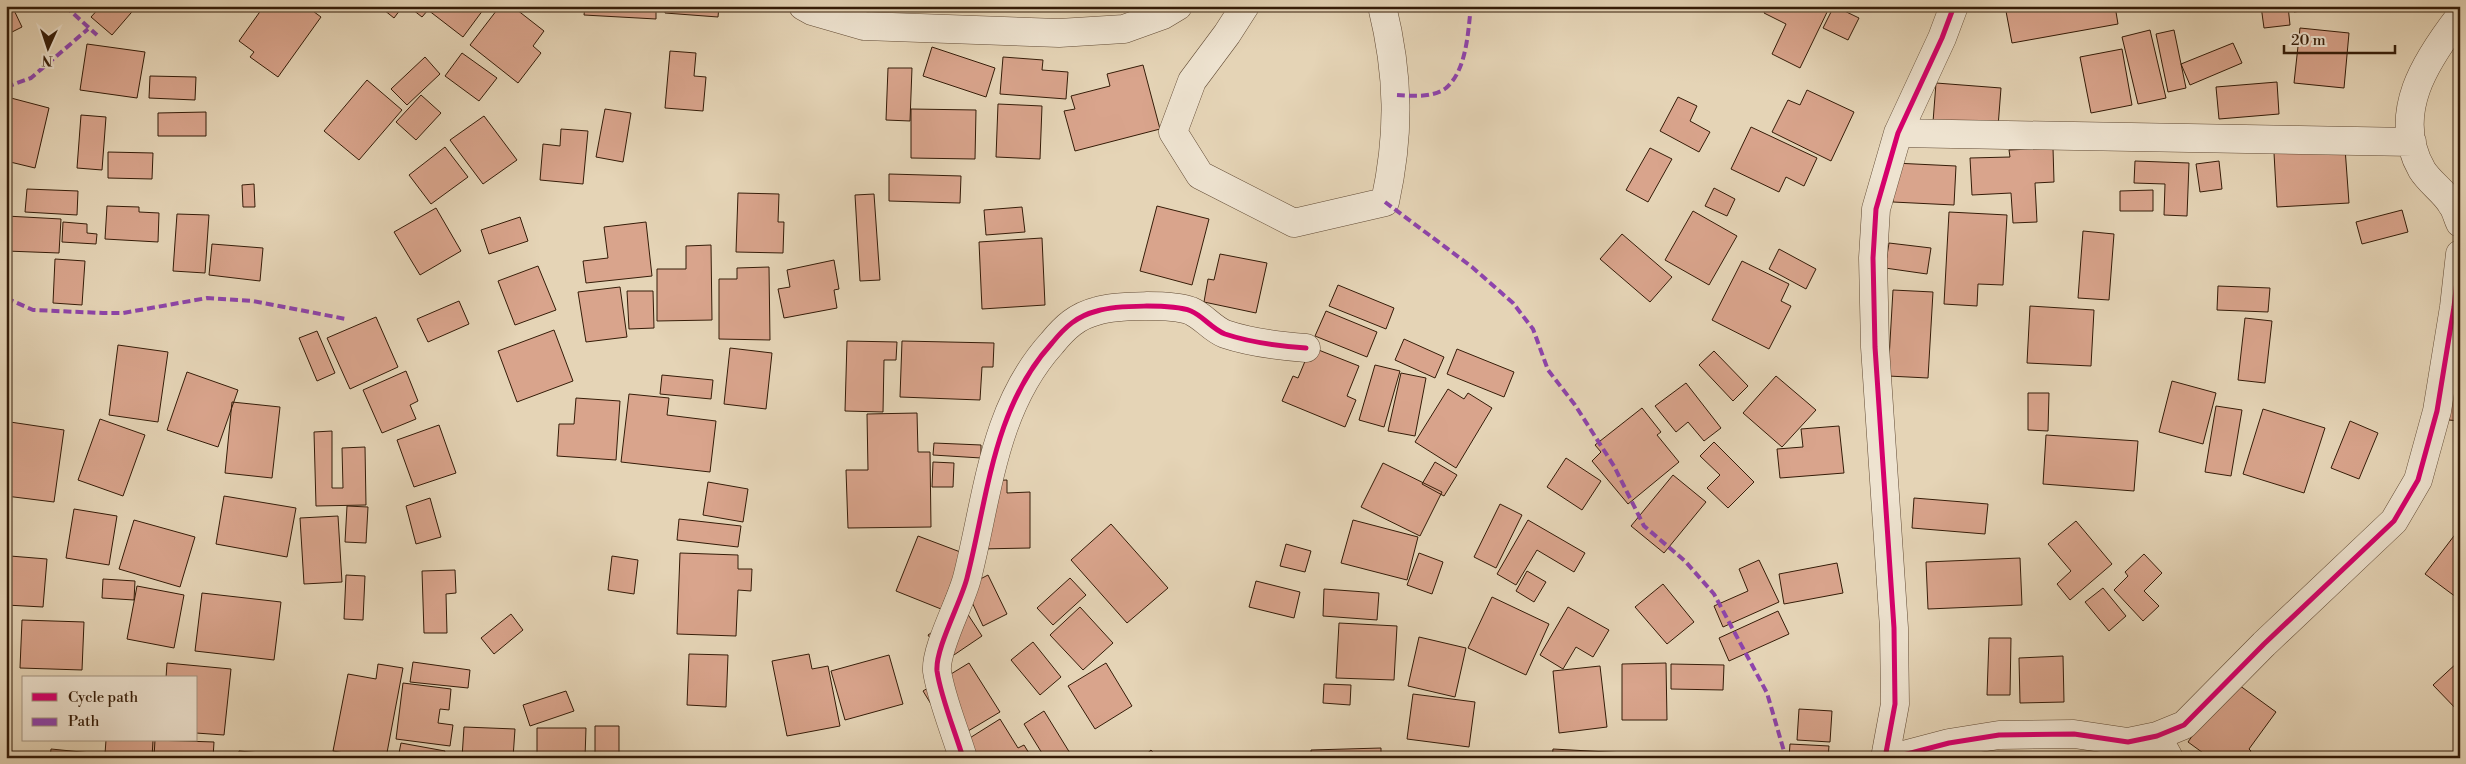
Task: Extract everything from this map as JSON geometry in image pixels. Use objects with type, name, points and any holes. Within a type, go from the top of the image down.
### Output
[{"type":"street","points":[[803,6],[812,11],[864,26],[1058,33],[1124,29],[1163,15],[1178,6]]},
{"type":"street","points":[[1245,6],[1192,81],[1173,132],[1200,175],[1294,223],[1384,202],[1392,167],[1397,95],[1392,50],[1382,6]]},
{"type":"street","points":[[1885,758],[1894,704],[1894,628],[1875,347],[1873,258],[1876,209],[1898,133],[1942,38],[1954,6]]},
{"type":"street","points":[[2460,16],[2437,45],[2416,86],[2410,109],[2412,142],[2422,170],[2452,204],[2460,222]]},
{"type":"street","points":[[1898,133],[2412,142]]},
{"type":"street","points":[[1892,758],[1949,743],[1999,735],[2074,734],[2163,747],[2264,644],[2394,521],[2418,480],[2437,410],[2454,307],[2460,254]]},
{"type":"street","points":[[963,758],[937,670],[942,645],[959,605],[967,577],[992,459],[1014,398],[1038,358],[1070,322],[1097,310],[1137,305],[1191,311],[1223,333],[1263,345],[1306,348]]},
{"type":"building","points":[[6,6],[12,6],[22,27],[6,35]]},
{"type":"building","points":[[101,6],[137,6],[112,35],[91,17]]},
{"type":"building","points":[[264,6],[306,6],[321,17],[278,77],[250,57],[254,52],[239,41]]},
{"type":"building","points":[[379,6],[403,6],[394,18]]},
{"type":"building","points":[[408,6],[486,6],[463,37],[428,10],[422,17]]},
{"type":"building","points":[[500,6],[512,6],[544,31],[533,46],[541,53],[518,83],[470,45]]},
{"type":"building","points":[[585,6],[656,6],[656,19],[584,15]]},
{"type":"building","points":[[665,6],[719,6],[718,17],[665,13]]},
{"type":"building","points":[[830,6],[863,6],[858,18]]},
{"type":"building","points":[[1768,6],[1830,6],[1800,68],[1772,54],[1786,24],[1764,13]]},
{"type":"building","points":[[1834,6],[1859,18],[1848,40],[1823,28]]},
{"type":"building","points":[[2005,6],[2115,6],[2118,24],[2012,43]]},
{"type":"building","points":[[2261,6],[2288,6],[2290,25],[2264,28]]},
{"type":"building","points":[[2294,6],[2323,6],[2323,8],[2294,12]]},
{"type":"building","points":[[2342,6],[2370,6],[2370,7],[2342,10]]},
{"type":"building","points":[[2300,28],[2349,33],[2344,88],[2294,83]]},
{"type":"building","points":[[2150,30],[2166,98],[2138,104],[2122,37]]},
{"type":"building","points":[[2174,30],[2186,88],[2168,92],[2156,34]]},
{"type":"building","points":[[2233,43],[2242,63],[2190,85],[2181,64]]},
{"type":"building","points":[[87,44],[145,52],[137,98],[80,90]]},
{"type":"building","points":[[932,47],[995,68],[986,97],[923,76]]},
{"type":"building","points":[[2122,49],[2132,105],[2091,113],[2080,57]]},
{"type":"building","points":[[670,51],[696,53],[694,76],[706,77],[703,111],[665,108]]},
{"type":"building","points":[[462,53],[497,78],[479,101],[445,76]]},
{"type":"building","points":[[425,57],[440,74],[407,105],[391,89]]},
{"type":"building","points":[[1003,57],[1043,60],[1042,70],[1068,72],[1066,99],[1000,94]]},
{"type":"building","points":[[1143,65],[1160,129],[1075,151],[1064,111],[1075,109],[1071,96],[1110,86],[1107,74]]},
{"type":"building","points":[[888,68],[912,68],[910,121],[886,120]]},
{"type":"building","points":[[150,76],[196,77],[195,100],[149,98]]},
{"type":"building","points":[[367,80],[402,110],[359,160],[324,131]]},
{"type":"building","points":[[2277,82],[2279,114],[2219,119],[2216,87]]},
{"type":"building","points":[[1936,83],[2001,88],[1997,140],[1932,135]]},
{"type":"building","points":[[1807,90],[1854,112],[1831,161],[1772,132],[1788,100],[1800,105]]},
{"type":"building","points":[[421,95],[441,113],[416,140],[396,122]]},
{"type":"building","points":[[1678,97],[1697,106],[1690,121],[1710,132],[1699,152],[1660,131]]},
{"type":"building","points":[[11,98],[49,108],[35,168],[6,161],[6,119]]},
{"type":"building","points":[[998,104],[1042,106],[1040,159],[996,157]]},
{"type":"building","points":[[605,109],[631,113],[623,162],[596,157]]},
{"type":"building","points":[[911,109],[976,110],[975,159],[911,158]]},
{"type":"building","points":[[206,112],[206,136],[158,136],[158,113]]},
{"type":"building","points":[[81,115],[106,117],[102,170],[77,168]]},
{"type":"building","points":[[484,116],[517,160],[483,184],[450,140]]},
{"type":"building","points":[[1751,127],[1817,158],[1804,186],[1786,177],[1779,192],[1731,169]]},
{"type":"building","points":[[561,129],[588,131],[583,184],[540,180],[543,144],[560,146]]},
{"type":"building","points":[[445,147],[468,177],[431,204],[409,175]]},
{"type":"building","points":[[1650,148],[1672,159],[1648,202],[1626,190]]},
{"type":"building","points":[[2053,148],[2054,182],[2035,183],[2037,222],[2013,223],[2011,193],[1972,195],[1970,158],[2010,157],[2009,150]]},
{"type":"building","points":[[2345,148],[2349,203],[2277,207],[2274,153]]},
{"type":"building","points":[[108,152],[153,153],[152,179],[108,178]]},
{"type":"building","points":[[2135,161],[2189,163],[2187,216],[2164,215],[2165,184],[2134,183]]},
{"type":"building","points":[[2219,161],[2222,189],[2200,192],[2196,164]]},
{"type":"building","points":[[1894,163],[1956,166],[1954,205],[1893,202]]},
{"type":"building","points":[[889,174],[961,176],[960,203],[889,201]]},
{"type":"building","points":[[254,184],[255,207],[243,207],[242,185]]},
{"type":"building","points":[[1714,188],[1735,199],[1727,216],[1705,206]]},
{"type":"building","points":[[27,189],[78,191],[77,215],[25,212]]},
{"type":"building","points":[[2153,190],[2153,211],[2120,211],[2120,191]]},
{"type":"building","points":[[738,193],[779,194],[778,222],[784,222],[783,253],[736,252]]},
{"type":"building","points":[[874,194],[880,280],[860,281],[855,195]]},
{"type":"building","points":[[107,206],[139,207],[139,212],[159,213],[158,242],[105,239]]},
{"type":"building","points":[[1157,206],[1209,219],[1192,285],[1140,271]]},
{"type":"building","points":[[1022,207],[1025,232],[986,235],[984,210]]},
{"type":"building","points":[[436,208],[461,251],[420,275],[394,232]]},
{"type":"building","points":[[2402,210],[2408,232],[2362,244],[2356,222]]},
{"type":"building","points":[[1693,211],[1737,236],[1709,285],[1665,260]]},
{"type":"building","points":[[1949,212],[2007,215],[2003,285],[1978,284],[1977,306],[1944,304]]},
{"type":"building","points":[[177,214],[209,215],[205,273],[173,271]]},
{"type":"building","points":[[6,216],[61,219],[59,253],[6,251]]},
{"type":"building","points":[[520,217],[528,241],[489,254],[481,230]]},
{"type":"building","points":[[63,222],[87,224],[87,233],[97,234],[96,244],[62,242]]},
{"type":"building","points":[[646,222],[652,276],[586,283],[583,261],[608,258],[604,227]]},
{"type":"building","points":[[2083,231],[2114,234],[2109,300],[2078,298]]},
{"type":"building","points":[[1622,234],[1672,277],[1650,302],[1600,259]]},
{"type":"building","points":[[1042,238],[1045,305],[982,309],[979,242]]},
{"type":"building","points":[[1889,243],[1931,248],[1927,274],[1885,268]]},
{"type":"building","points":[[212,244],[263,248],[260,281],[209,275]]},
{"type":"building","points":[[711,245],[712,320],[657,321],[657,269],[686,269],[686,246]]},
{"type":"building","points":[[1779,249],[1816,269],[1806,289],[1769,269]]},
{"type":"building","points":[[1220,254],[1267,263],[1256,313],[1204,302],[1208,279],[1214,280]]},
{"type":"building","points":[[55,259],[85,261],[82,305],[53,303]]},
{"type":"building","points":[[834,260],[839,289],[834,290],[837,308],[784,318],[778,289],[790,287],[787,270]]},
{"type":"building","points":[[1742,261],[1789,284],[1781,301],[1791,306],[1769,349],[1712,320]]},
{"type":"building","points":[[538,266],[556,310],[515,325],[498,281]]},
{"type":"building","points":[[769,267],[770,340],[719,339],[719,279],[737,279],[737,268]]},
{"type":"building","points":[[1338,285],[1394,308],[1386,329],[1329,306]]},
{"type":"building","points":[[2218,286],[2270,288],[2268,312],[2217,310]]},
{"type":"building","points":[[620,287],[627,337],[586,342],[578,292]]},
{"type":"building","points":[[1893,290],[1933,292],[1928,378],[1888,376]]},
{"type":"building","points":[[627,291],[653,291],[654,328],[629,329]]},
{"type":"building","points":[[459,301],[469,324],[428,342],[417,319]]},
{"type":"building","points":[[2030,306],[2094,310],[2091,366],[2027,363]]},
{"type":"building","points":[[1326,311],[1377,332],[1367,357],[1315,336]]},
{"type":"building","points":[[376,317],[398,367],[350,389],[327,338]]},
{"type":"building","points":[[2245,318],[2272,321],[2265,383],[2238,380]]},
{"type":"building","points":[[554,330],[573,381],[517,402],[498,351]]},
{"type":"building","points":[[317,331],[335,373],[317,381],[299,338]]},
{"type":"building","points":[[1404,339],[1444,357],[1435,378],[1395,360]]},
{"type":"building","points":[[847,341],[897,342],[896,360],[884,360],[883,412],[845,411]]},
{"type":"building","points":[[902,341],[994,343],[993,367],[982,367],[980,400],[900,397]]},
{"type":"building","points":[[118,345],[168,352],[158,422],[109,415]]},
{"type":"building","points":[[1311,347],[1359,366],[1347,396],[1356,400],[1345,427],[1282,401],[1293,376],[1298,378]]},
{"type":"building","points":[[730,348],[772,353],[766,409],[724,404]]},
{"type":"building","points":[[1457,349],[1514,372],[1504,397],[1447,374]]},
{"type":"building","points":[[1714,351],[1748,386],[1733,401],[1699,365]]},
{"type":"building","points":[[1375,365],[1400,371],[1384,427],[1359,420]]},
{"type":"building","points":[[406,371],[418,401],[410,405],[416,419],[382,433],[363,390]]},
{"type":"building","points":[[187,372],[238,390],[218,447],[167,430]]},
{"type":"building","points":[[1401,373],[1426,378],[1415,436],[1388,431]]},
{"type":"building","points":[[662,375],[713,380],[711,399],[660,394]]},
{"type":"building","points":[[1776,376],[1816,410],[1782,447],[1743,413]]},
{"type":"building","points":[[2454,377],[2460,377],[2460,421],[2449,420]]},
{"type":"building","points":[[2172,381],[2216,393],[2203,444],[2159,432]]},
{"type":"building","points":[[1686,383],[1721,428],[1704,441],[1688,422],[1676,432],[1655,406]]},
{"type":"building","points":[[1448,389],[1464,399],[1468,393],[1492,408],[1456,468],[1415,442]]},
{"type":"building","points":[[2028,393],[2049,393],[2048,431],[2028,430]]},
{"type":"building","points":[[629,394],[669,398],[667,415],[716,421],[710,472],[621,462]]},
{"type":"building","points":[[576,398],[620,401],[616,460],[557,456],[559,424],[574,424]]},
{"type":"building","points":[[232,402],[280,407],[272,478],[225,473]]},
{"type":"building","points":[[2216,406],[2242,410],[2231,476],[2205,472]]},
{"type":"building","points":[[1642,408],[1661,432],[1657,435],[1679,462],[1628,504],[1592,461],[1601,452],[1595,445]]},
{"type":"building","points":[[2263,409],[2325,428],[2304,493],[2243,474]]},
{"type":"building","points":[[917,413],[918,452],[930,452],[931,527],[848,528],[846,470],[868,470],[867,414]]},
{"type":"building","points":[[100,419],[145,435],[123,496],[78,480]]},
{"type":"building","points":[[2350,421],[2378,433],[2359,479],[2331,468]]},
{"type":"building","points":[[10,422],[64,430],[54,502],[6,496],[6,446]]},
{"type":"building","points":[[439,425],[456,473],[414,487],[397,440]]},
{"type":"building","points":[[1839,426],[1844,473],[1780,478],[1777,449],[1803,447],[1801,429]]},
{"type":"building","points":[[332,431],[332,488],[343,488],[342,448],[365,447],[366,505],[316,506],[314,432]]},
{"type":"building","points":[[2046,435],[2138,441],[2134,491],[2043,484]]},
{"type":"building","points":[[1714,442],[1754,482],[1728,508],[1707,488],[1720,475],[1700,456]]},
{"type":"building","points":[[934,443],[981,445],[981,458],[933,455]]},
{"type":"building","points":[[1566,458],[1601,481],[1582,510],[1547,487]]},
{"type":"building","points":[[933,462],[954,463],[953,487],[932,487]]},
{"type":"building","points":[[1435,462],[1457,475],[1444,496],[1422,484]]},
{"type":"building","points":[[1383,463],[1442,492],[1420,536],[1361,507]]},
{"type":"building","points":[[1673,475],[1706,502],[1664,553],[1631,526]]},
{"type":"building","points":[[1007,480],[1007,493],[1030,492],[1030,548],[979,549],[979,481]]},
{"type":"building","points":[[708,482],[748,489],[743,522],[703,515]]},
{"type":"building","points":[[224,496],[296,508],[287,557],[216,544]]},
{"type":"building","points":[[430,498],[441,537],[416,544],[406,506]]},
{"type":"building","points":[[1914,498],[1988,504],[1985,534],[1912,528]]},
{"type":"building","points":[[1500,504],[1522,515],[1496,568],[1474,557]]},
{"type":"building","points":[[347,506],[368,507],[366,543],[345,542]]},
{"type":"building","points":[[74,509],[117,516],[109,565],[66,558]]},
{"type":"building","points":[[338,516],[342,582],[304,584],[300,518]]},
{"type":"building","points":[[679,519],[741,526],[738,547],[677,540]]},
{"type":"building","points":[[134,520],[195,537],[180,587],[119,569]]},
{"type":"building","points":[[1353,520],[1418,537],[1407,580],[1341,563]]},
{"type":"building","points":[[1528,520],[1585,553],[1574,572],[1537,550],[1516,585],[1497,574]]},
{"type":"building","points":[[2076,521],[2112,564],[2070,600],[2057,584],[2071,571],[2048,544]]},
{"type":"building","points":[[1111,524],[1168,588],[1127,623],[1071,560]]},
{"type":"building","points":[[2460,528],[2460,600],[2425,574]]},
{"type":"building","points":[[918,536],[963,553],[941,609],[896,591]]},
{"type":"building","points":[[1286,544],[1311,551],[1305,572],[1280,566]]},
{"type":"building","points":[[680,553],[738,555],[738,569],[752,569],[751,591],[738,590],[736,636],[677,634]]},
{"type":"building","points":[[1419,553],[1443,562],[1432,594],[1407,585]]},
{"type":"building","points":[[2144,554],[2162,573],[2144,591],[2159,606],[2143,621],[2114,590],[2128,576],[2125,572]]},
{"type":"building","points":[[10,556],[47,559],[43,607],[6,605]]},
{"type":"building","points":[[612,556],[638,560],[634,594],[608,590]]},
{"type":"building","points":[[2020,558],[2022,605],[1928,609],[1926,562]]},
{"type":"building","points":[[1759,560],[1779,602],[1723,627],[1714,606],[1748,591],[1739,569]]},
{"type":"building","points":[[1837,563],[1843,593],[1784,604],[1779,574]]},
{"type":"building","points":[[455,570],[456,593],[446,594],[447,633],[424,633],[422,571]]},
{"type":"building","points":[[1527,571],[1546,582],[1534,602],[1516,591]]},
{"type":"building","points":[[346,575],[365,576],[363,620],[344,619]]},
{"type":"building","points":[[988,575],[1007,614],[983,626],[965,587]]},
{"type":"building","points":[[1070,578],[1086,595],[1053,625],[1037,608]]},
{"type":"building","points":[[103,579],[135,581],[134,600],[102,598]]},
{"type":"building","points":[[1256,581],[1300,592],[1294,618],[1249,607]]},
{"type":"building","points":[[1663,584],[1694,622],[1667,644],[1635,607]]},
{"type":"building","points":[[137,586],[184,595],[174,648],[127,639]]},
{"type":"building","points":[[2103,588],[2126,616],[2109,631],[2085,602]]},
{"type":"building","points":[[1324,589],[1379,593],[1377,620],[1323,616]]},
{"type":"building","points":[[202,593],[281,602],[274,660],[195,651]]},
{"type":"building","points":[[1492,597],[1549,624],[1526,675],[1468,648]]},
{"type":"building","points":[[1080,607],[1113,643],[1083,670],[1050,635]]},
{"type":"building","points":[[1568,607],[1609,630],[1593,657],[1576,647],[1563,669],[1540,655]]},
{"type":"building","points":[[965,610],[982,636],[945,661],[928,635]]},
{"type":"building","points":[[1778,611],[1789,634],[1729,661],[1719,638]]},
{"type":"building","points":[[511,614],[523,630],[494,654],[481,638]]},
{"type":"building","points":[[22,620],[84,622],[82,670],[20,668]]},
{"type":"building","points":[[1339,623],[1397,626],[1394,680],[1336,678]]},
{"type":"building","points":[[1419,637],[1466,648],[1455,697],[1408,686]]},
{"type":"building","points":[[1989,638],[2011,638],[2010,695],[1987,695]]},
{"type":"building","points":[[1033,642],[1061,677],[1040,695],[1011,660]]},
{"type":"building","points":[[689,654],[728,655],[726,707],[687,705]]},
{"type":"building","points":[[809,654],[812,669],[828,666],[840,726],[787,736],[772,661]]},
{"type":"building","points":[[889,655],[903,704],[845,720],[831,671]]},
{"type":"building","points":[[2063,656],[2064,702],[2020,703],[2019,658]]},
{"type":"building","points":[[413,662],[470,670],[468,688],[410,682]]},
{"type":"building","points":[[2458,662],[2460,664],[2460,713],[2433,685]]},
{"type":"building","points":[[167,663],[231,669],[224,735],[198,733],[198,676],[166,676]]},
{"type":"building","points":[[969,663],[1000,712],[953,740],[923,691]]},
{"type":"building","points":[[1106,663],[1132,706],[1095,729],[1068,686]]},
{"type":"building","points":[[1666,663],[1667,720],[1622,720],[1622,664]]},
{"type":"building","points":[[378,664],[403,668],[386,758],[373,758],[333,751],[348,674],[376,679]]},
{"type":"building","points":[[1671,664],[1724,665],[1723,690],[1671,689]]},
{"type":"building","points":[[1600,666],[1607,727],[1559,733],[1553,671]]},
{"type":"building","points":[[2232,680],[2276,712],[2249,749],[2251,751],[2247,758],[2210,758],[2188,742]]},
{"type":"building","points":[[403,683],[451,689],[449,710],[440,709],[438,723],[453,725],[450,746],[396,739]]},
{"type":"building","points":[[1324,684],[1351,685],[1350,705],[1323,703]]},
{"type":"building","points":[[566,691],[574,711],[530,726],[523,705]]},
{"type":"building","points":[[1413,694],[1475,702],[1469,747],[1407,739]]},
{"type":"building","points":[[1799,709],[1832,711],[1830,742],[1797,740]]},
{"type":"building","points":[[1044,711],[1073,758],[1045,758],[1024,724]]},
{"type":"building","points":[[1000,719],[1018,748],[1024,745],[1032,758],[953,758],[949,751]]},
{"type":"building","points":[[595,726],[619,726],[619,758],[595,758]]},
{"type":"building","points":[[464,727],[515,729],[513,758],[462,758]]},
{"type":"building","points":[[537,728],[586,728],[585,758],[537,758]]},
{"type":"building","points":[[106,742],[155,742],[154,757],[105,754]]},
{"type":"building","points":[[153,742],[214,742],[213,758],[152,758]]},
{"type":"building","points":[[401,743],[445,751],[443,758],[398,758]]},
{"type":"building","points":[[1790,744],[1829,746],[1828,758],[1789,758]]},
{"type":"building","points":[[1381,748],[1381,758],[1311,758],[1311,750]]},
{"type":"building","points":[[51,749],[132,757],[132,758],[50,758]]},
{"type":"building","points":[[1553,749],[1626,753],[1625,758],[1552,758]]},
{"type":"building","points":[[1151,750],[1158,758],[1142,758]]},
{"type":"building","points":[[239,751],[304,757],[304,758],[238,758]]},
{"type":"building","points":[[778,756],[778,758],[710,758]]},
{"type":"marked path","points":[[65,6],[97,35]]},
{"type":"marked path","points":[[1397,95],[1422,96],[1435,93],[1446,88],[1453,80],[1465,50],[1471,6]]},
{"type":"marked path","points":[[6,87],[31,78],[88,29]]},
{"type":"marked path","points":[[1385,202],[1472,267],[1513,303],[1533,329],[1548,370],[1575,405],[1614,466],[1644,526],[1685,561],[1714,594],[1767,693],[1786,758]]},
{"type":"marked path","points":[[6,298],[33,310],[103,313],[123,313],[207,298],[253,301],[346,319]]},
{"type":"cycle path","points":[[1885,758],[1895,704],[1894,628],[1875,347],[1873,258],[1876,209],[1898,133],[1942,38],[1954,6]]},
{"type":"cycle path","points":[[1892,758],[1949,743],[1999,735],[2074,734],[2128,742],[2157,736],[2184,725],[2264,644],[2394,521],[2418,480],[2437,411],[2454,307],[2460,254]]},
{"type":"cycle path","points":[[963,758],[942,692],[937,662],[967,578],[995,454],[1005,424],[1032,368],[1052,343],[1072,323],[1090,313],[1117,307],[1158,306],[1191,311],[1220,332],[1245,340],[1306,348]]}]
